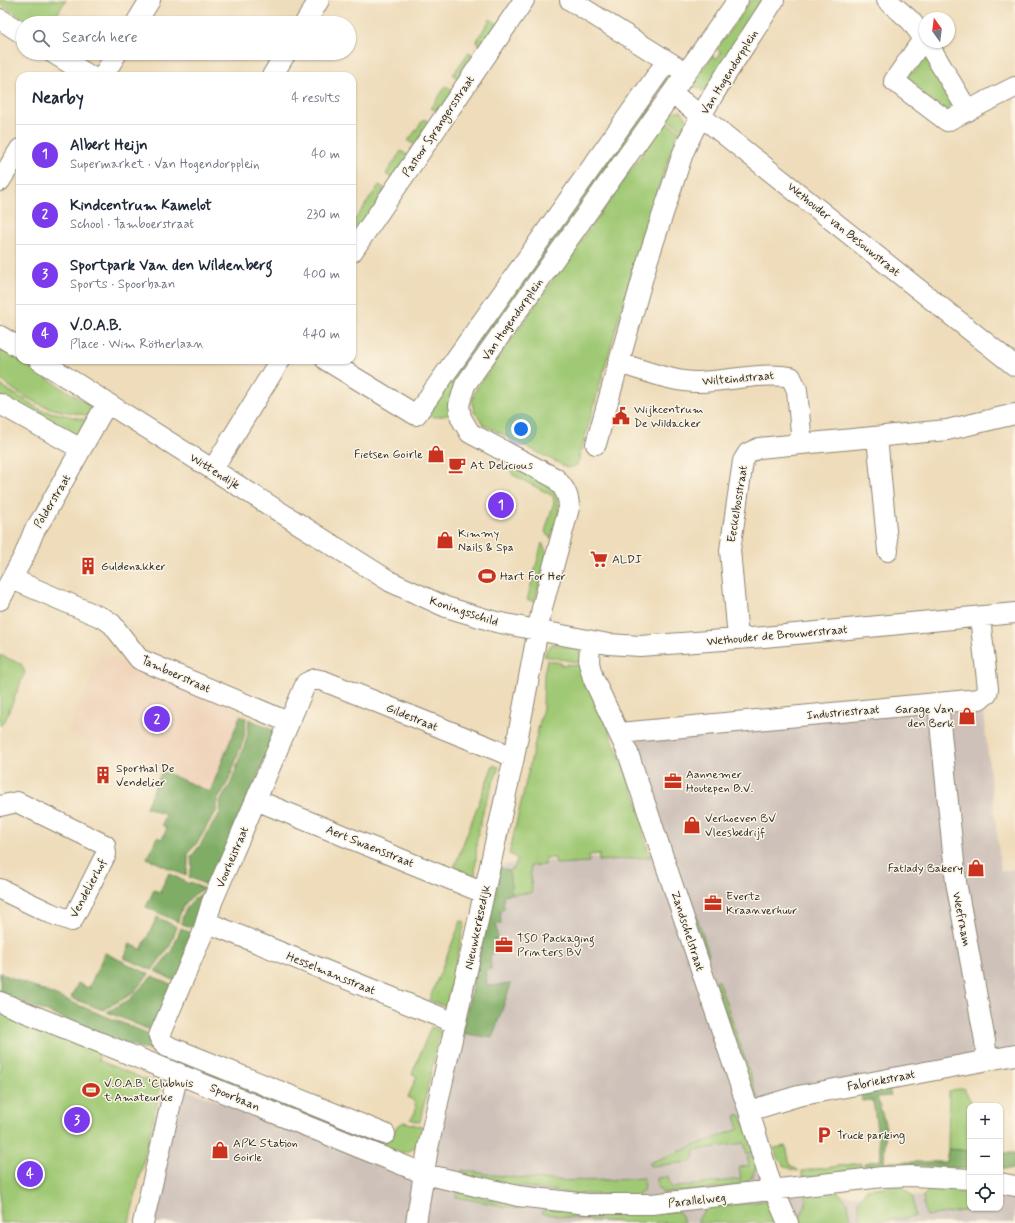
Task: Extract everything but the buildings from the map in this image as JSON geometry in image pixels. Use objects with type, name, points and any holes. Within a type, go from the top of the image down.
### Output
[{"type":"street","points":[[140,16],[150,0]]},
{"type":"street","points":[[309,16],[319,0]]},
{"type":"street","name":"Pastoor Sprangersstraat","points":[[356,243],[524,0]]},
{"type":"street","points":[[570,0],[686,73]]},
{"type":"street","name":"Van Hogendorpplein","points":[[539,631],[542,608],[569,508],[566,492],[563,485],[555,478],[470,433],[461,418],[460,398],[465,385],[738,0]]},
{"type":"street","name":"Van Hogendorpplein","points":[[596,444],[664,205],[685,148],[702,116],[774,0]]},
{"type":"street","points":[[887,0],[911,21],[919,32]]},
{"type":"street","points":[[0,20],[16,30]]},
{"type":"street","points":[[919,48],[894,81],[947,122],[1015,88]]},
{"type":"street","points":[[930,48],[968,111]]},
{"type":"street","points":[[59,60],[69,71]]},
{"type":"street","points":[[105,72],[113,60]]},
{"type":"street","points":[[274,72],[282,60]]},
{"type":"street","name":"Van Hogendorpplein","points":[[333,364],[416,415],[667,61]]},
{"type":"street","name":"Wethouder van Besouwstraat","points":[[672,92],[1015,366]]},
{"type":"street","points":[[0,181],[16,155]]},
{"type":"street","points":[[0,336],[16,346]]},
{"type":"street","name":"Wilteindstraat","points":[[618,363],[680,380],[698,382],[777,375],[791,377],[797,390],[802,444]]},
{"type":"street","name":"Wittendijk","points":[[49,364],[107,403],[391,582]]},
{"type":"street","points":[[213,469],[278,364]]},
{"type":"street","name":"Polderstraat","points":[[0,600],[24,556],[34,531],[107,403]]},
{"type":"street","points":[[0,404],[82,449]]},
{"type":"street","name":"Eeckelbosstraat","points":[[738,638],[730,550],[743,461],[748,453],[759,448],[947,430],[1015,414]]},
{"type":"street","points":[[877,437],[888,551]]},
{"type":"street","name":"Tamboerstraat","points":[[12,579],[105,619],[112,624],[139,659],[288,722]]},
{"type":"street","name":"Koningsschild","points":[[391,582],[446,607],[496,622],[539,631]]},
{"type":"street","name":"Wethouder de Brouwerstraat","points":[[539,631],[590,641],[640,646],[764,637],[1015,613]]},
{"type":"street","name":"Industriestraat","points":[[620,733],[979,700],[987,694],[980,617]]},
{"type":"street","name":"Nieuwkerksedijk","points":[[416,1223],[428,1148],[514,757],[539,631]]},
{"type":"street","name":"Zandschelstraat","points":[[590,641],[589,663],[592,678],[597,691],[620,733],[628,753],[749,1111],[770,1181],[776,1190],[788,1223]]},
{"type":"street","name":"Gildestraat","points":[[310,681],[316,679],[324,681],[514,757]]},
{"type":"street","name":"Voorheistraat","points":[[159,1036],[288,722],[301,692],[306,683],[310,681]]},
{"type":"street","name":"Weefraam","points":[[938,703],[956,882],[985,1041],[986,1051],[983,1061]]},
{"type":"street","name":"Aert Swaensstraat","points":[[256,800],[484,893]]},
{"type":"street","name":"Vendelierhof","points":[[0,806],[17,802],[105,845],[106,854],[72,922],[0,889]]},
{"type":"street","name":"Hesselmansstraat","points":[[206,922],[455,1024]]},
{"type":"street","name":"Spoorbaan","points":[[0,1002],[425,1174]]},
{"type":"street","name":"Spoorbaan","points":[[159,1036],[160,1041],[166,1045],[385,1134]]},
{"type":"street","name":"Fabriekstraat","points":[[749,1111],[798,1096],[1015,1055]]},
{"type":"street","points":[[143,1223],[178,1073]]},
{"type":"street","name":"Parallelweg","points":[[425,1174],[482,1189],[518,1196],[587,1204],[660,1204],[890,1177],[934,1176],[967,1179]]},
{"type":"street","points":[[1003,1184],[1015,1186]]},
{"type":"shaded area","points":[[102,653],[242,711],[210,792],[68,732]]},
{"type":"shaded area","points":[[982,703],[1001,871],[1015,869],[1015,1050],[756,1103],[782,1194],[967,1197],[967,1211],[1003,1211],[1003,1198],[1015,1198],[1015,1223],[147,1223],[179,1088],[425,1166],[496,865],[660,853],[623,741]]},
{"type":"green space","points":[[0,0],[66,0],[56,16],[20,16],[0,4]]},
{"type":"green space","points":[[751,0],[765,0],[706,93],[692,84],[712,56],[717,59],[721,52],[717,49]]},
{"type":"green space","points":[[490,19],[499,25],[484,48],[476,42]]},
{"type":"green space","points":[[469,52],[477,58],[461,81],[453,75]]},
{"type":"green space","points":[[922,52],[955,100],[952,113],[911,89],[905,75],[906,73],[916,71],[918,68],[915,57]]},
{"type":"green space","points":[[663,77],[668,81],[663,87],[660,85],[651,97],[654,100],[651,105],[653,107],[451,414],[438,417],[425,416]]},
{"type":"green space","points":[[446,86],[454,91],[440,113],[431,108]]},
{"type":"green space","points":[[675,111],[681,111],[688,120],[683,129],[667,120]]},
{"type":"green space","points":[[424,119],[432,124],[417,146],[408,141]]},
{"type":"green space","points":[[665,122],[682,132],[677,135],[645,227],[577,465],[568,468],[484,425],[474,412],[472,401],[476,389]]},
{"type":"green space","points":[[401,151],[410,157],[394,180],[386,174]]},
{"type":"green space","points":[[379,185],[387,190],[359,229],[356,227],[356,218]]},
{"type":"green space","points":[[0,349],[16,359],[16,364],[24,364],[93,407],[89,414],[90,415],[85,415],[44,406],[17,392],[0,379]]},
{"type":"green space","points":[[0,385],[41,410],[87,420],[78,436],[0,397]]},
{"type":"green space","points":[[511,465],[534,476],[550,486],[555,493],[558,500],[559,509],[551,539],[545,532],[554,502],[553,496],[513,475],[509,468]]},
{"type":"green space","points":[[542,543],[547,554],[535,601],[527,600]]},
{"type":"green space","points":[[552,644],[577,649],[581,654],[582,663],[544,656]]},
{"type":"green space","points":[[0,655],[21,664],[25,672],[5,721],[0,726]]},
{"type":"green space","points":[[547,660],[561,663],[561,665],[566,666],[567,664],[583,666],[647,825],[643,833],[650,857],[599,861],[599,854],[589,855],[589,862],[556,864],[555,858],[545,858],[545,865],[530,866],[532,893],[512,894],[509,871],[515,867],[517,861],[514,856],[509,854],[543,708],[544,674]]},
{"type":"green space","points":[[240,716],[246,718],[244,738],[229,780],[218,799],[216,812],[198,842],[188,853],[186,876],[147,858],[157,837],[162,839],[167,828],[162,825],[165,815],[146,807],[162,771],[210,792]]},
{"type":"green space","points":[[249,719],[273,730],[274,735],[213,888],[189,877],[192,866],[191,857],[220,814],[221,800],[231,783],[247,738]]},
{"type":"green space","points":[[493,765],[499,767],[484,807],[477,839],[475,876],[454,868]]},
{"type":"green space","points":[[499,867],[509,871],[512,894],[503,895],[504,909],[500,910],[501,924],[496,925],[498,939],[493,940],[494,954],[490,955],[491,969],[486,970],[487,986],[511,984],[492,1038],[462,1033]]},
{"type":"green space","points":[[169,873],[189,884],[190,882],[204,889],[186,902],[181,911],[178,922],[146,907],[154,890],[162,893],[160,891]]},
{"type":"green space","points":[[208,891],[198,931],[181,923],[184,912],[190,903],[198,896]]},
{"type":"green space","points":[[690,897],[709,954],[706,955],[688,899]]},
{"type":"green space","points":[[157,917],[177,927],[170,946],[152,970],[124,958],[130,944],[143,950],[142,948]]},
{"type":"green space","points":[[461,921],[465,922],[446,1007],[429,1000]]},
{"type":"green space","points":[[181,928],[196,936],[177,982],[155,971],[172,950]]},
{"type":"green space","points":[[105,953],[149,974],[132,994],[103,1010],[71,998],[78,983],[91,989],[89,987]]},
{"type":"green space","points":[[0,973],[154,1036],[151,1043],[156,1045],[153,1051],[119,1041],[0,993]]},
{"type":"green space","points":[[152,976],[175,986],[155,1032],[107,1012],[130,999]]},
{"type":"green space","points":[[718,980],[758,1098],[753,1097],[715,982]]},
{"type":"green space","points":[[0,1011],[101,1052],[98,1060],[161,1086],[129,1223],[0,1223]]},
{"type":"green space","points":[[431,1027],[440,1031],[420,1122],[410,1119],[416,1110],[416,1107],[414,1102],[408,1097],[417,1076],[412,1074]]},
{"type":"green space","points":[[204,1071],[392,1137],[397,1126],[404,1122],[423,1127],[422,1133],[418,1143],[411,1150],[407,1152],[395,1152],[243,1093]]},
{"type":"green space","points":[[888,1085],[891,1096],[877,1097],[886,1127],[884,1162],[946,1162],[948,1149],[967,1151],[967,1169],[921,1166],[865,1169],[864,1163],[881,1160],[873,1100],[862,1101],[861,1092]]},
{"type":"green space","points":[[964,1088],[972,1103],[967,1103],[967,1151],[948,1149],[949,1091]]},
{"type":"green space","points":[[735,1116],[741,1116],[756,1151],[747,1154],[744,1143],[694,1150],[694,1159],[691,1162],[650,1166],[649,1163],[739,1129]]},
{"type":"green space","points":[[786,1146],[790,1165],[799,1171],[782,1164],[777,1157],[774,1148]]},
{"type":"green space","points":[[1003,1153],[1015,1153],[1015,1169],[1003,1169]]},
{"type":"green space","points":[[757,1154],[755,1171],[749,1180],[743,1183],[709,1189],[663,1193],[657,1187],[657,1178],[668,1177],[671,1188],[741,1179],[739,1167],[749,1166],[747,1157]]},
{"type":"green space","points":[[861,1163],[862,1170],[802,1177],[802,1171]]},
{"type":"green space","points":[[462,1170],[507,1177],[552,1180],[575,1181],[643,1178],[644,1186],[642,1192],[637,1196],[568,1193],[496,1183],[461,1174]]},
{"type":"green space","points":[[901,1185],[913,1198],[915,1217],[861,1223],[858,1201],[867,1189]]},
{"type":"green space","points":[[931,1187],[951,1187],[967,1195],[967,1210],[926,1216],[923,1197]]},
{"type":"green space","points":[[837,1191],[848,1202],[850,1223],[797,1223],[806,1205],[805,1195]]},
{"type":"green space","points":[[457,1192],[517,1205],[519,1209],[456,1197]]},
{"type":"green space","points":[[771,1200],[784,1223],[698,1223],[698,1220],[706,1208]]},
{"type":"green space","points":[[544,1209],[656,1213],[678,1211],[682,1216],[684,1223],[595,1220],[541,1213]]},
{"type":"place","name":"Wijkcentrum De Wildacker","points":[[621,416]]},
{"type":"place","name":"Fietsen Goirle","points":[[436,454]]},
{"type":"place","name":"At Delicious","points":[[457,465]]},
{"type":"place","name":"Albert Heijn","points":[[501,505]]},
{"type":"place","name":"Kimmy Nails & Spa","points":[[445,540]]},
{"type":"place","name":"ALDI","points":[[599,559]]},
{"type":"place","name":"Guldenakker","points":[[88,566]]},
{"type":"place","name":"Hart For Her","points":[[487,576]]},
{"type":"place","name":"Garage Van den Berk","points":[[967,716]]},
{"type":"place","name":"Kindcentrum Kamelot","points":[[157,719]]},
{"type":"place","name":"Sporthal De Vendelier","points":[[103,775]]},
{"type":"place","name":"Aannemer Houtepen B.V.","points":[[673,781]]},
{"type":"place","name":"Verhoeven BV Vleesbedrijf","points":[[692,825]]},
{"type":"place","name":"Fatlady Bakery","points":[[976,868]]},
{"type":"place","name":"Evertz Kraanverhuur","points":[[713,903]]},
{"type":"place","name":"TSO Packaging Printers BV","points":[[504,945]]},
{"type":"place","name":"V.O.A.B. 'Clubhuis t Amateurke","points":[[91,1090]]},
{"type":"place","name":"Sportpark Van den Wildenberg","points":[[77,1120]]},
{"type":"place","name":"Truck parking","points":[[824,1135]]},
{"type":"place","name":"APK Station Goirle","points":[[220,1150]]},
{"type":"place","name":"V.O.A.B.","points":[[30,1174]]}]
